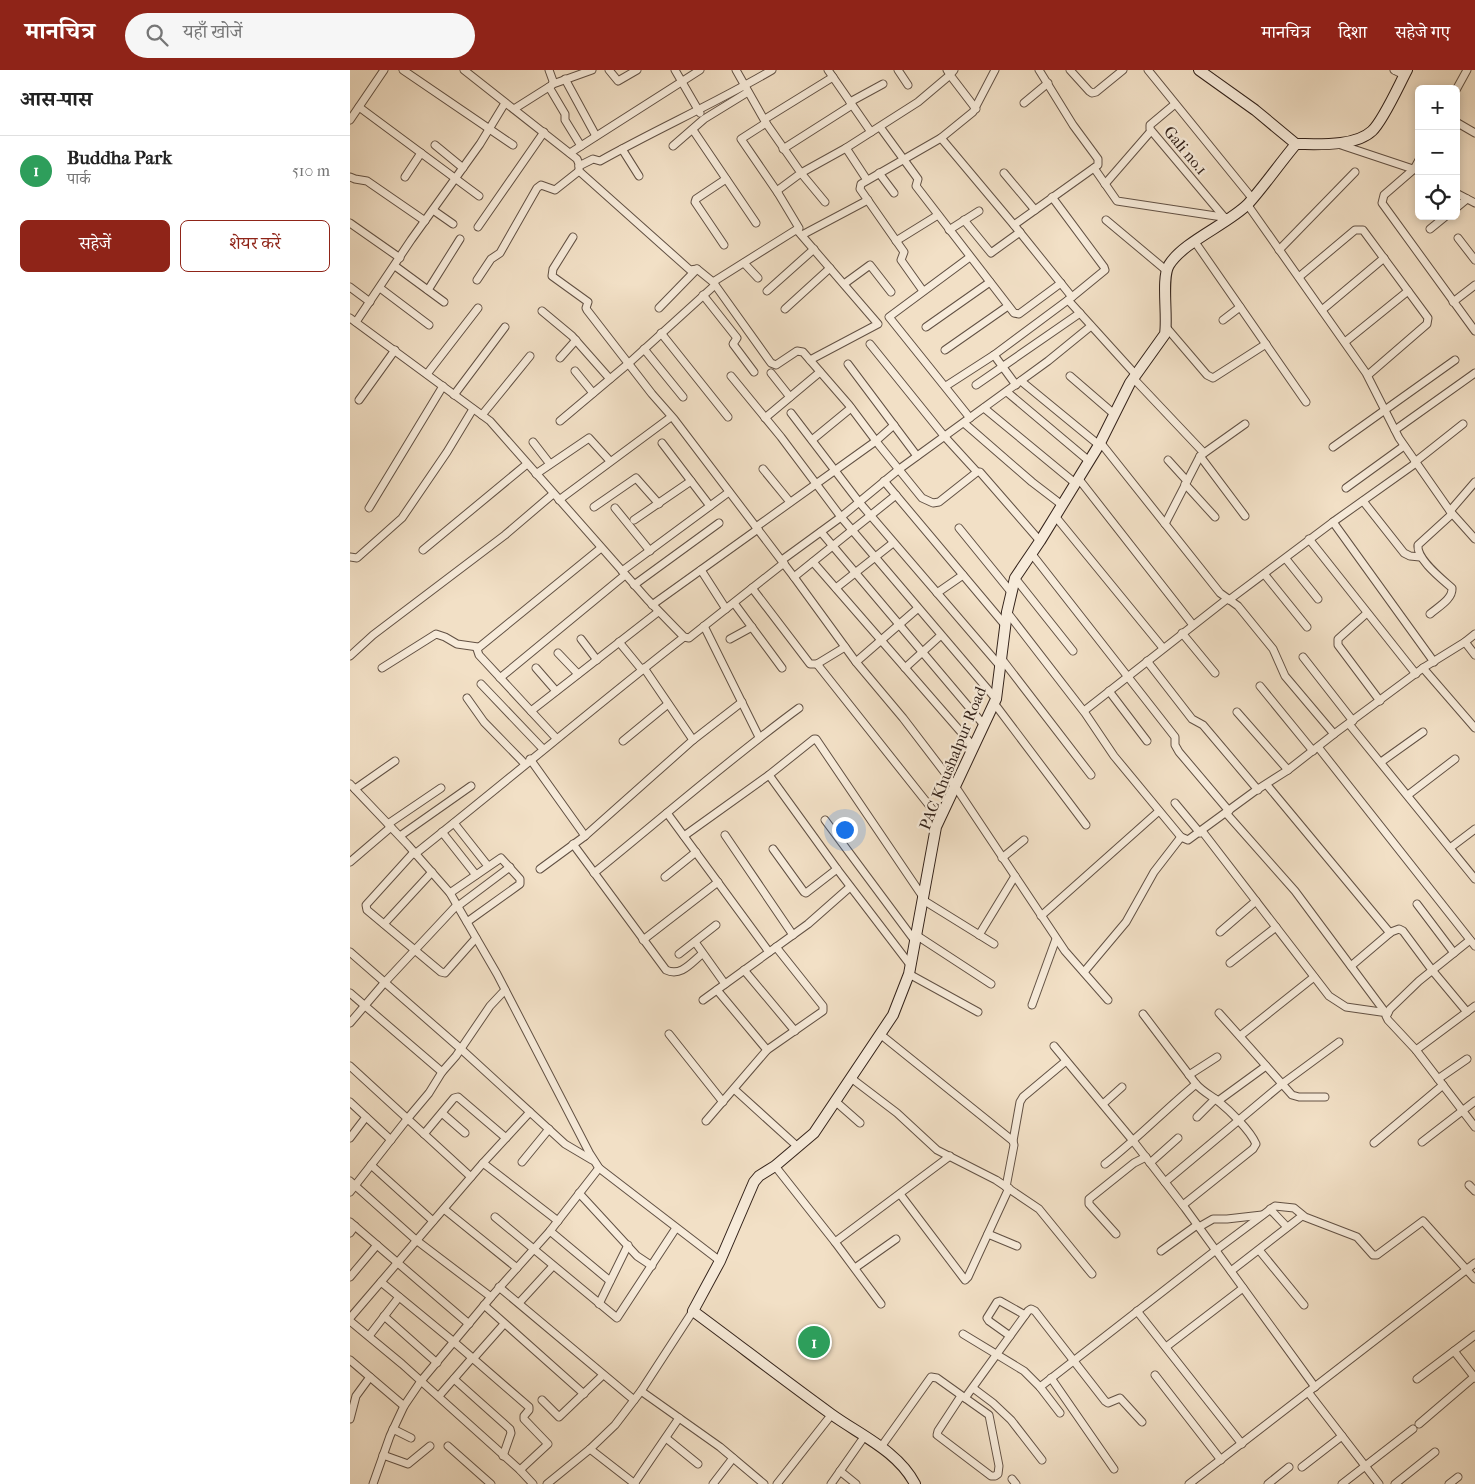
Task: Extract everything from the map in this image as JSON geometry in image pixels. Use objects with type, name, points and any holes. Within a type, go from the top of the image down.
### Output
[{"type":"main road","points":[[1199,70],[1255,110],[1296,144],[1337,144],[1367,135],[1377,126],[1405,72]]},
{"type":"main road","points":[[1167,271],[1168,266],[1180,253],[1250,201],[1296,144]]},
{"type":"main road","name":"PAC Khushalpur Road","points":[[693,1311],[720,1261],[754,1182],[814,1133],[893,1015],[910,970],[936,827],[995,701],[1007,612],[1015,578],[1100,443],[1134,377],[1165,334],[1167,271]]},
{"type":"main road","points":[[693,1311],[832,1414],[881,1447],[906,1468],[915,1484]]},
{"type":"street","points":[[350,120],[384,70]]},
{"type":"street","points":[[403,70],[513,145]]},
{"type":"street","points":[[464,70],[577,159],[579,168],[690,270],[697,268]]},
{"type":"street","points":[[549,70],[551,85],[565,114],[565,120],[581,146]]},
{"type":"street","points":[[514,109],[551,85],[592,70]]},
{"type":"street","points":[[609,70],[618,81],[637,70]]},
{"type":"street","points":[[675,70],[704,119]]},
{"type":"street","points":[[570,153],[700,70]]},
{"type":"street","points":[[736,70],[783,148],[825,202]]},
{"type":"street","points":[[673,146],[704,119],[772,70]]},
{"type":"street","points":[[828,70],[871,132]]},
{"type":"street","points":[[898,70],[908,85]]},
{"type":"street","points":[[923,291],[901,260],[904,254],[860,186],[867,180],[941,138],[976,109],[995,70]]},
{"type":"street","points":[[1014,225],[1099,163],[1039,70]]},
{"type":"street","points":[[1070,70],[1092,93],[1096,92],[1123,70]]},
{"type":"street","points":[[1148,70],[1250,201],[1279,250],[1368,375],[1404,446],[1451,512],[1475,539]]},
{"type":"street","points":[[1394,70],[1405,72]]},
{"type":"street","points":[[1459,85],[1467,70]]},
{"type":"street","points":[[778,193],[780,188],[801,173],[846,148],[918,102],[950,72],[976,109]]},
{"type":"street","points":[[832,77],[741,139],[778,193],[798,225],[800,233],[878,324]]},
{"type":"street","points":[[565,79],[596,136]]},
{"type":"street","points":[[1024,103],[1048,83]]},
{"type":"street","points":[[783,148],[883,84]]},
{"type":"street","points":[[477,280],[491,259],[500,253],[540,185],[555,190],[579,168],[593,159],[600,161],[698,110],[747,89]]},
{"type":"street","points":[[505,103],[456,179],[380,288],[353,320],[490,422],[658,612],[684,637],[690,638],[898,470],[1007,392],[1091,326]]},
{"type":"street","name":"Gali no.1","points":[[1175,104],[1150,125],[1151,131],[1226,217]]},
{"type":"street","points":[[360,107],[479,196]]},
{"type":"street","points":[[1460,124],[1475,133]]},
{"type":"street","points":[[880,126],[918,179],[916,186],[1014,313],[1019,314],[1061,284]]},
{"type":"street","points":[[693,130],[756,222]]},
{"type":"street","points":[[1105,184],[1151,131]]},
{"type":"street","points":[[478,226],[544,132]]},
{"type":"street","points":[[941,138],[1020,232],[1061,284],[1080,313],[1202,454],[1245,516]]},
{"type":"street","points":[[1337,144],[1415,170]]},
{"type":"street","points":[[435,145],[463,168]]},
{"type":"street","points":[[846,148],[867,180]]},
{"type":"street","points":[[622,149],[639,176]]},
{"type":"street","points":[[405,178],[421,153]]},
{"type":"street","points":[[1094,168],[1114,198],[1121,202],[1226,217]]},
{"type":"street","points":[[1415,171],[1384,195],[1382,203],[1475,332]]},
{"type":"street","points":[[1279,250],[1355,172]]},
{"type":"street","points":[[1004,173],[1035,210]]},
{"type":"street","points":[[879,174],[894,192]]},
{"type":"street","points":[[350,176],[367,181],[425,221]]},
{"type":"street","points":[[724,245],[695,200],[726,179]]},
{"type":"street","points":[[1460,195],[1475,204]]},
{"type":"street","points":[[946,386],[994,355],[1103,273],[1104,267],[1052,197]]},
{"type":"street","points":[[1460,205],[1467,199]]},
{"type":"street","points":[[560,421],[629,363],[714,283],[744,263],[868,200]]},
{"type":"street","points":[[433,210],[453,224]]},
{"type":"street","points":[[949,230],[979,211]]},
{"type":"street","points":[[896,241],[938,215]]},
{"type":"street","points":[[964,220],[991,253],[1020,232]]},
{"type":"street","points":[[1106,220],[1167,271]]},
{"type":"street","points":[[1430,229],[1441,220]]},
{"type":"street","points":[[350,223],[400,258]]},
{"type":"street","points":[[1299,277],[1355,230],[1363,230],[1428,318],[1428,321],[1368,375]]},
{"type":"street","points":[[574,237],[553,269],[552,276],[588,302],[587,310],[794,576],[856,662],[955,786],[1064,951],[1108,1000]]},
{"type":"street","points":[[1458,238],[1475,260]]},
{"type":"street","points":[[428,290],[460,240]]},
{"type":"street","points":[[1195,242],[1306,402]]},
{"type":"street","points":[[768,291],[814,250]]},
{"type":"street","points":[[810,360],[889,317],[970,257]]},
{"type":"street","points":[[1322,310],[1384,258]]},
{"type":"street","points":[[744,263],[758,278]]},
{"type":"street","points":[[844,284],[870,265],[891,292]]},
{"type":"street","points":[[395,266],[444,302]]},
{"type":"street","points":[[697,268],[714,283],[771,363],[776,365],[800,350],[810,360],[851,408],[898,470],[922,498],[933,503],[939,502],[977,472]]},
{"type":"street","points":[[659,308],[697,268]]},
{"type":"street","points":[[785,309],[830,268]]},
{"type":"street","points":[[926,327],[990,282]]},
{"type":"street","points":[[1453,302],[1475,284]]},
{"type":"street","points":[[350,287],[370,302]]},
{"type":"street","points":[[380,288],[429,325]]},
{"type":"street","points":[[1345,342],[1408,291]]},
{"type":"street","points":[[703,295],[737,338],[733,344],[754,372]]},
{"type":"street","points":[[945,350],[1008,306]]},
{"type":"street","points":[[427,374],[478,308]]},
{"type":"street","points":[[1223,320],[1240,308]]},
{"type":"street","points":[[542,311],[576,340],[610,379]]},
{"type":"street","points":[[976,384],[1004,367],[1080,313]]},
{"type":"street","points":[[889,317],[946,386],[967,420],[1032,482],[1062,505]]},
{"type":"street","points":[[454,395],[505,327]]},
{"type":"street","points":[[1166,327],[1207,375],[1213,378],[1266,344]]},
{"type":"street","points":[[661,333],[728,417]]},
{"type":"street","points":[[560,358],[576,340]]},
{"type":"street","points":[[870,344],[945,437],[977,472],[983,474],[1040,541]]},
{"type":"street","points":[[644,349],[683,397]]},
{"type":"street","points":[[359,400],[395,350]]},
{"type":"street","points":[[994,355],[1018,383],[1100,443],[1220,593],[1238,606],[1272,649],[1285,676],[1334,734]]},
{"type":"street","points":[[482,415],[530,356]]},
{"type":"street","points":[[1334,446],[1455,360]]},
{"type":"street","points":[[848,364],[918,456]]},
{"type":"street","points":[[575,370],[593,393]]},
{"type":"street","points":[[765,418],[820,372]]},
{"type":"street","points":[[1395,430],[1475,372]]},
{"type":"street","points":[[772,373],[790,397]]},
{"type":"street","points":[[731,376],[841,517],[995,701],[1086,825]]},
{"type":"street","points":[[1070,376],[1114,414]]},
{"type":"street","points":[[370,508],[443,386]]},
{"type":"street","points":[[1007,392],[1089,461]]},
{"type":"street","points":[[812,440],[851,408]]},
{"type":"street","points":[[984,408],[1077,480],[1193,625]]},
{"type":"street","points":[[350,557],[357,558],[402,518],[447,452],[473,409]]},
{"type":"street","points":[[792,414],[859,502],[936,594],[1000,662],[1091,775]]},
{"type":"street","points":[[350,656],[370,638],[556,497],[671,417]]},
{"type":"street","points":[[1165,524],[1202,454],[1244,424]]},
{"type":"street","points":[[1084,712],[1182,633],[1228,599],[1265,575],[1309,539],[1416,462],[1463,424]]},
{"type":"street","points":[[652,605],[894,426]]},
{"type":"street","points":[[536,474],[590,438],[610,461]]},
{"type":"street","points":[[533,442],[550,464]]},
{"type":"street","points":[[662,443],[710,506]]},
{"type":"street","points":[[1346,488],[1404,446]]},
{"type":"street","points":[[1168,460],[1215,517]]},
{"type":"street","points":[[423,550],[527,464]]},
{"type":"street","points":[[763,469],[790,502]]},
{"type":"street","points":[[594,507],[636,478],[639,479],[658,504]]},
{"type":"street","points":[[634,520],[692,481]]},
{"type":"street","points":[[884,481],[1005,625]]},
{"type":"street","points":[[1430,614],[1450,597],[1453,591],[1420,557],[1417,549],[1418,545],[1451,512],[1475,482]]},
{"type":"street","points":[[500,678],[650,551],[729,492]]},
{"type":"street","points":[[794,576],[896,495]]},
{"type":"street","points":[[1363,501],[1404,553],[1420,557]]},
{"type":"street","points":[[615,508],[650,551]]},
{"type":"street","points":[[1055,516],[1163,648]]},
{"type":"street","points":[[1333,522],[1434,662]]},
{"type":"street","points":[[634,585],[720,523]]},
{"type":"street","points":[[959,528],[1011,592]]},
{"type":"street","points":[[821,532],[984,725]]},
{"type":"street","points":[[1309,539],[1416,674]]},
{"type":"street","points":[[836,588],[893,542]]},
{"type":"street","points":[[556,738],[476,650],[601,548]]},
{"type":"street","points":[[1031,553],[1175,737],[1175,745],[1179,752],[1227,812],[1295,891],[1386,1012],[1388,1020],[1416,1050],[1475,1127]]},
{"type":"street","points":[[1286,559],[1318,599]]},
{"type":"street","points":[[813,562],[974,747]]},
{"type":"street","points":[[701,570],[726,609]]},
{"type":"street","points":[[936,594],[963,574]]},
{"type":"street","points":[[1265,575],[1307,627]]},
{"type":"street","points":[[1015,578],[1073,650]]},
{"type":"street","points":[[752,588],[807,662],[813,665],[817,664],[845,647]]},
{"type":"street","points":[[734,603],[782,668]]},
{"type":"street","points":[[856,662],[917,609]]},
{"type":"street","points":[[531,711],[658,612]]},
{"type":"street","points":[[1007,612],[1084,712],[1114,756],[1180,837],[1188,840],[1288,770],[1423,668],[1475,634]]},
{"type":"street","points":[[1367,613],[1338,639],[1338,645],[1380,701]]},
{"type":"street","points":[[704,626],[759,737]]},
{"type":"street","points":[[730,639],[752,627]]},
{"type":"street","points":[[1182,633],[1215,673]]},
{"type":"street","points":[[382,668],[436,634],[445,636],[458,644],[478,647]]},
{"type":"street","points":[[905,668],[940,636]]},
{"type":"street","points":[[476,938],[445,973],[441,972],[367,910],[366,904],[414,853],[454,823],[556,738],[684,637]]},
{"type":"street","points":[[581,639],[597,660]]},
{"type":"street","points":[[619,642],[643,669],[693,740]]},
{"type":"street","points":[[1465,642],[1475,655]]},
{"type":"street","points":[[558,653],[578,674]]},
{"type":"street","points":[[1303,657],[1381,762],[1474,877]]},
{"type":"street","points":[[1147,661],[1192,719],[1202,725],[1258,790]]},
{"type":"street","points":[[817,664],[940,819]]},
{"type":"street","points":[[536,668],[556,691]]},
{"type":"street","points":[[1423,668],[1475,728]]},
{"type":"street","points":[[481,684],[543,749]]},
{"type":"street","points":[[1175,803],[1201,832],[1329,996],[1341,1005],[1355,1009],[1386,1012],[1432,970],[1454,953],[1473,943],[1315,749],[1260,686]]},
{"type":"street","points":[[1108,691],[1147,741]]},
{"type":"street","points":[[466,698],[484,722],[524,764],[585,836]]},
{"type":"street","points":[[540,869],[585,836],[693,740],[742,702]]},
{"type":"street","points":[[623,741],[668,704]]},
{"type":"street","points":[[594,873],[714,772],[798,708]]},
{"type":"street","points":[[1237,712],[1288,770]]},
{"type":"street","points":[[1381,762],[1423,732]]},
{"type":"street","points":[[684,836],[769,775],[812,739],[816,739],[923,899],[994,944]]},
{"type":"street","points":[[1408,796],[1455,759]]},
{"type":"street","points":[[395,761],[352,787],[400,836],[450,893],[506,990],[597,1164]]},
{"type":"street","points":[[769,775],[910,970],[978,1012]]},
{"type":"street","points":[[1266,785],[1390,933]]},
{"type":"street","points":[[400,836],[470,786]]},
{"type":"street","points":[[350,862],[389,825],[441,788]]},
{"type":"street","points":[[1041,916],[1159,811]]},
{"type":"street","points":[[667,813],[769,952]]},
{"type":"street","points":[[824,820],[916,938],[991,984]]},
{"type":"street","points":[[454,823],[488,866]]},
{"type":"street","points":[[1450,848],[1475,829]]},
{"type":"street","points":[[442,832],[476,875]]},
{"type":"street","points":[[725,835],[793,935]]},
{"type":"street","points":[[1084,972],[1126,922],[1154,872],[1180,837]]},
{"type":"street","points":[[1002,858],[1024,840]]},
{"type":"street","points":[[573,844],[663,967],[670,972],[682,971],[702,954]]},
{"type":"street","points":[[773,848],[806,893],[837,869]]},
{"type":"street","points":[[665,877],[696,852]]},
{"type":"street","points":[[450,893],[501,858],[520,879],[520,884],[467,922]]},
{"type":"street","points":[[350,1023],[385,982],[458,906],[510,867]]},
{"type":"street","points":[[384,924],[432,872]]},
{"type":"street","points":[[979,935],[1015,876]]},
{"type":"street","points":[[643,940],[718,882]]},
{"type":"street","points":[[703,1000],[793,935],[850,887]]},
{"type":"street","points":[[1220,932],[1256,901]]},
{"type":"street","points":[[1417,904],[1454,953]]},
{"type":"street","points":[[679,954],[716,925]]},
{"type":"street","points":[[1230,963],[1276,928]]},
{"type":"street","points":[[1351,966],[1390,933],[1395,930],[1403,931],[1467,1012]]},
{"type":"street","points":[[1032,1005],[1056,939]]},
{"type":"street","points":[[694,942],[725,984]]},
{"type":"street","points":[[706,1121],[767,1050],[824,1009],[776,947]]},
{"type":"street","points":[[350,952],[461,1049],[565,1144],[597,1164],[720,1261]]},
{"type":"street","points":[[744,970],[795,1031]]},
{"type":"street","points":[[1240,1036],[1314,977]]},
{"type":"street","points":[[350,1192],[352,1184],[371,1166],[429,1093],[490,1006],[506,990]]},
{"type":"street","points":[[717,990],[767,1050]]},
{"type":"street","points":[[350,993],[442,1072]]},
{"type":"street","points":[[1416,1050],[1475,1006]]},
{"type":"street","points":[[1219,1013],[1295,1097],[1325,1097]]},
{"type":"street","points":[[1143,1014],[1196,1084],[1238,1120],[1255,1141],[1255,1146],[1183,1205]]},
{"type":"street","points":[[669,1034],[723,1102]]},
{"type":"street","points":[[880,1034],[1013,1140]]},
{"type":"street","points":[[1165,1182],[1282,1084],[1339,1042]]},
{"type":"street","points":[[1054,1046],[1134,1142],[1183,1205],[1315,1387]]},
{"type":"street","points":[[1189,1074],[1217,1057]]},
{"type":"street","points":[[1374,1143],[1466,1059]]},
{"type":"street","points":[[900,1194],[963,1279],[968,1277],[1008,1187],[1014,1145],[1013,1140],[1020,1102],[1023,1097],[1066,1061]]},
{"type":"street","points":[[350,1066],[471,1177]]},
{"type":"street","points":[[1197,1117],[1216,1100],[1266,1066]]},
{"type":"street","points":[[851,1078],[897,1113],[932,1146],[1008,1187],[1039,1209],[1092,1274]]},
{"type":"street","points":[[1105,1164],[1134,1142],[1166,1109],[1196,1084]]},
{"type":"street","points":[[1102,1104],[1122,1087]]},
{"type":"street","points":[[734,1089],[798,1147]]},
{"type":"street","points":[[424,1134],[454,1098],[458,1097],[506,1138]]},
{"type":"street","points":[[1422,1142],[1475,1101]]},
{"type":"street","points":[[350,1102],[391,1140]]},
{"type":"street","points":[[835,1102],[860,1123]]},
{"type":"street","points":[[530,1112],[416,1240],[350,1320],[439,1396],[533,1484]]},
{"type":"street","points":[[442,1113],[465,1133]]},
{"type":"street","points":[[350,1138],[366,1117]]},
{"type":"street","points":[[522,1162],[549,1130]]},
{"type":"street","points":[[1116,1234],[1089,1204],[1089,1199],[1134,1163],[1148,1160],[1178,1138]]},
{"type":"street","points":[[835,1242],[950,1156]]},
{"type":"street","points":[[483,1163],[558,1221]]},
{"type":"street","points":[[373,1484],[404,1406],[421,1381],[490,1297],[550,1231],[579,1193],[597,1164]]},
{"type":"street","points":[[371,1166],[433,1221]]},
{"type":"street","points":[[775,1166],[881,1304]]},
{"type":"street","points":[[352,1184],[416,1240],[490,1297]]},
{"type":"street","points":[[1469,1185],[1475,1191]]},
{"type":"street","points":[[579,1193],[637,1256],[652,1266]]},
{"type":"street","points":[[1040,1387],[1275,1206],[1291,1207],[1302,1216],[1357,1237],[1373,1255],[1377,1255],[1423,1221],[1475,1279]]},
{"type":"street","points":[[444,1209],[516,1268]]},
{"type":"street","points":[[1270,1209],[1287,1227]]},
{"type":"street","points":[[1160,1251],[1198,1226],[1213,1219],[1227,1220],[1262,1215]]},
{"type":"street","points":[[1231,1271],[1302,1216]]},
{"type":"street","points":[[494,1217],[617,1318],[676,1228]]},
{"type":"street","points":[[350,1233],[353,1224],[469,1324]]},
{"type":"street","points":[[550,1231],[610,1281]]},
{"type":"street","points":[[988,1234],[1017,1246]]},
{"type":"street","points":[[855,1268],[896,1239]]},
{"type":"street","points":[[350,1278],[377,1245]]},
{"type":"street","points":[[599,1304],[628,1246]]},
{"type":"street","points":[[1259,1250],[1304,1305]]},
{"type":"street","points":[[1190,1484],[1475,1264]]},
{"type":"street","points":[[518,1303],[553,1266]]},
{"type":"street","points":[[381,1282],[529,1406],[530,1408],[524,1419],[548,1443],[548,1446],[520,1470]]},
{"type":"street","points":[[499,1287],[634,1400]]},
{"type":"street","points":[[1166,1347],[1243,1288]]},
{"type":"street","points":[[369,1336],[399,1297]]},
{"type":"street","points":[[1010,1336],[989,1320],[987,1318],[988,1315],[1000,1301],[1025,1315]]},
{"type":"street","points":[[484,1306],[584,1394]]},
{"type":"street","points":[[881,1447],[931,1377],[937,1378],[963,1397],[989,1415],[999,1466],[998,1474],[991,1476],[937,1435],[963,1397],[973,1388],[1031,1308],[1036,1311],[1105,1401],[1108,1403],[1120,1398],[1142,1422]]},
{"type":"street","points":[[547,1484],[590,1449],[615,1425],[641,1391],[693,1311]]},
{"type":"street","points":[[1137,1311],[1242,1444]]},
{"type":"street","points":[[384,1316],[437,1363]]},
{"type":"street","points":[[439,1396],[504,1324]]},
{"type":"street","points":[[963,1334],[1024,1371],[1040,1387],[1060,1413]]},
{"type":"street","points":[[1417,1379],[1475,1335]]},
{"type":"street","points":[[1419,1424],[1475,1378],[1454,1351]]},
{"type":"street","points":[[350,1360],[404,1406]]},
{"type":"street","points":[[542,1400],[559,1417],[603,1375]]},
{"type":"street","points":[[1155,1375],[1221,1460]]},
{"type":"street","points":[[350,1419],[352,1398],[370,1377]]},
{"type":"street","points":[[1051,1378],[1114,1469]]},
{"type":"street","points":[[454,1379],[510,1429],[511,1433],[503,1456]]},
{"type":"street","points":[[973,1388],[1011,1420],[1042,1460]]},
{"type":"street","points":[[641,1391],[733,1458],[764,1484]]},
{"type":"street","points":[[1308,1392],[1379,1484]]},
{"type":"street","points":[[777,1484],[832,1414]]},
{"type":"street","points":[[590,1449],[635,1484],[680,1418]]},
{"type":"street","points":[[393,1430],[411,1438]]},
{"type":"street","points":[[1342,1484],[1413,1430]]},
{"type":"street","points":[[1302,1467],[1342,1436]]},
{"type":"street","points":[[831,1484],[864,1437]]},
{"type":"street","points":[[666,1438],[698,1464]]},
{"type":"street","points":[[384,1455],[408,1464],[430,1446]]},
{"type":"street","points":[[448,1446],[486,1482]]},
{"type":"street","points":[[1395,1484],[1435,1452]]},
{"type":"street","points":[[717,1482],[733,1458]]},
{"type":"street","points":[[1268,1484],[1289,1467]]},
{"type":"street","points":[[840,1471],[856,1484]]},
{"type":"street","points":[[1450,1484],[1458,1477]]},
{"type":"place","name":"Buddha Park","points":[[814,1342]]}]
